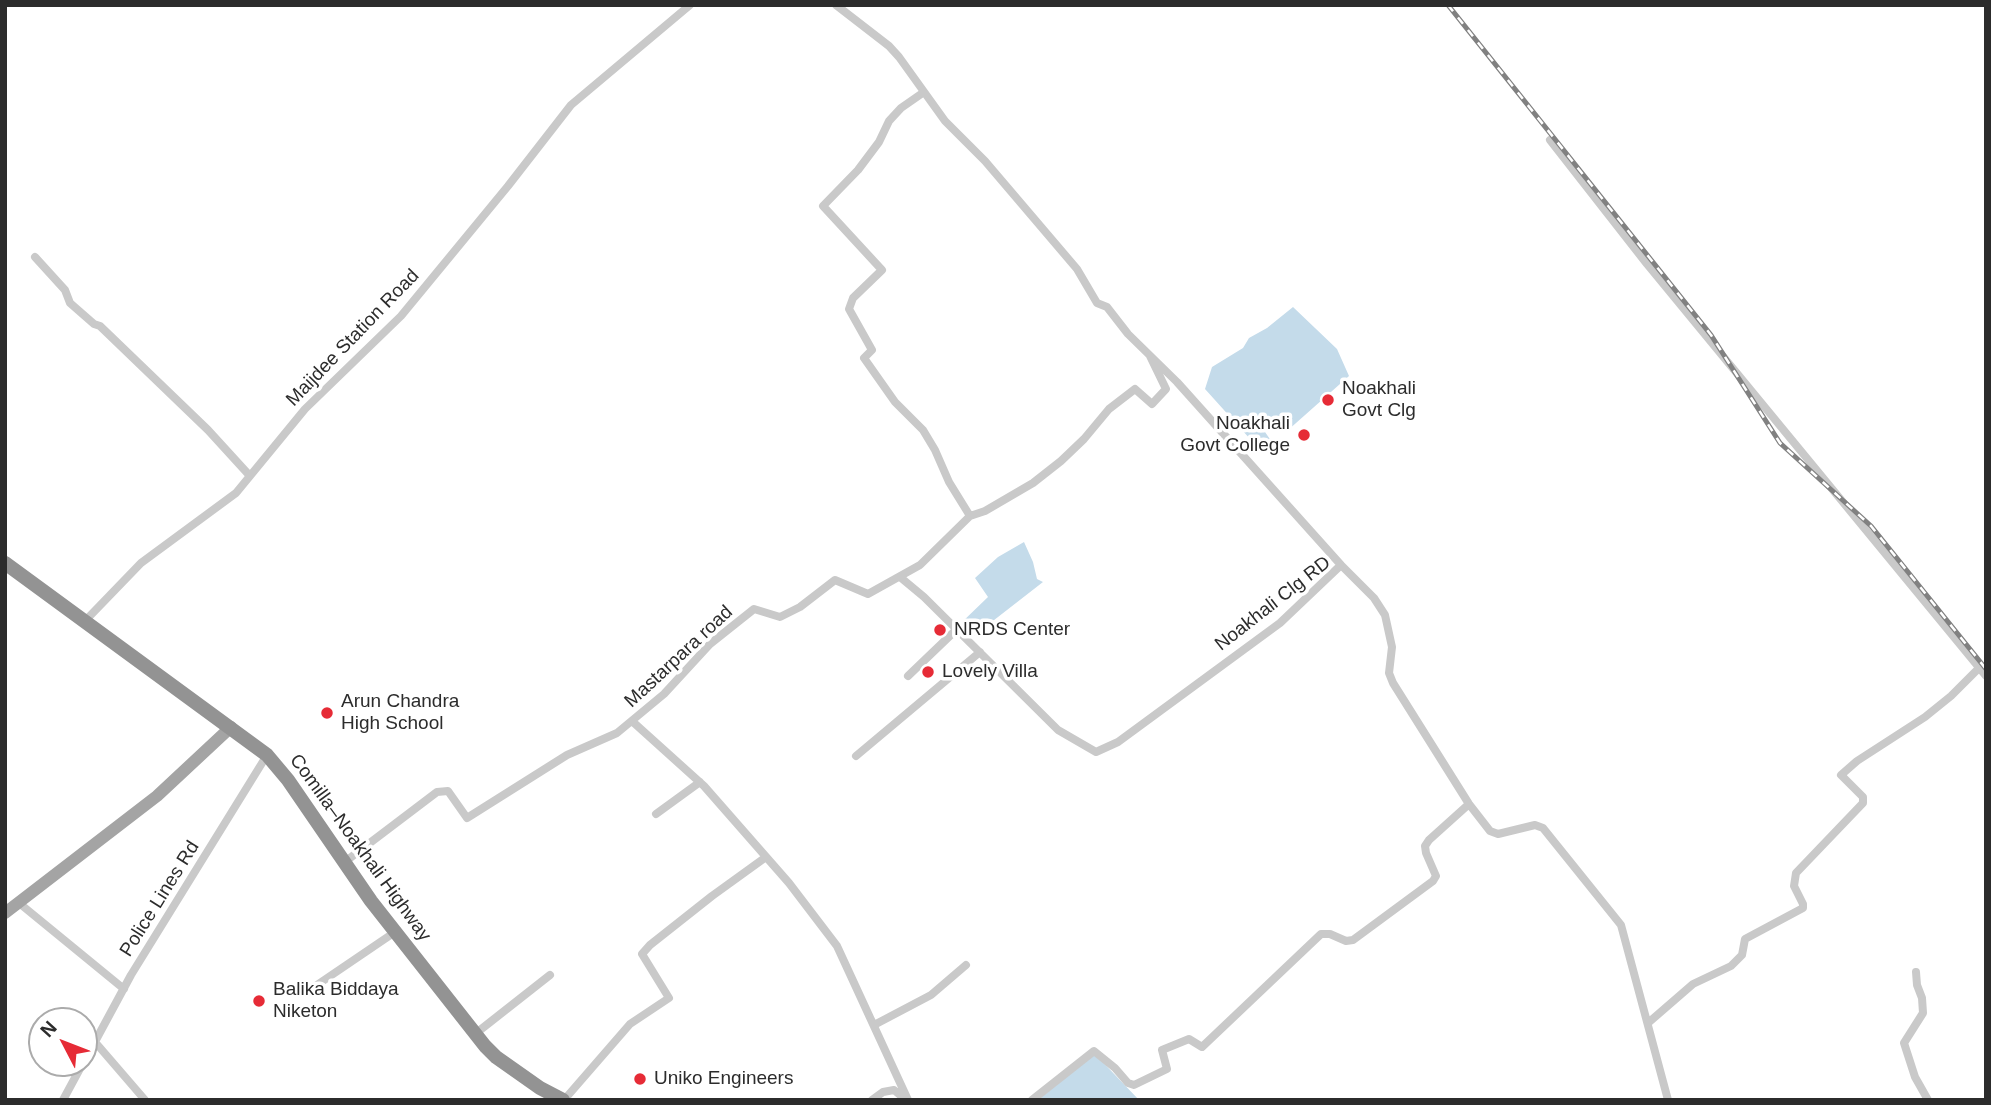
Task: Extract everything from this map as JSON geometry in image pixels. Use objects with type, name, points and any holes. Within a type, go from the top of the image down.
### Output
[{"type":"highway","name":"Comilla–Noakhali Highway","points":[[5,563],[267,755],[346,861],[371,901],[475,1034],[502,1061],[540,1088],[564,1100]]},
{"type":"main road","points":[[5,913],[157,796],[231,727]]},
{"type":"street","name":"Maijdee Station Road","points":[[85,621],[141,563],[236,493],[305,409],[401,316],[508,186],[570,105],[690,5]]},
{"type":"street","points":[[836,5],[889,46],[945,121],[985,161],[1077,270],[1097,303],[1107,307],[1177,382],[1341,565]]},
{"type":"street","points":[[924,92],[888,121],[879,142],[865,161],[823,206],[882,270],[853,298],[849,309],[872,350],[864,358],[895,402],[923,430],[949,482],[970,516]]},
{"type":"street","points":[[1550,140],[1647,264],[1986,676]]},
{"type":"street","points":[[35,257],[65,290],[70,303],[100,327],[179,402],[250,476]]},
{"type":"street","name":"Mastarpara road","points":[[346,861],[438,792],[448,791],[467,818],[552,763],[617,733],[664,694],[710,644],[754,609],[780,617],[800,607],[835,580],[868,594],[920,565],[970,516],[985,511],[1033,483],[1084,439],[1109,409],[1135,389],[1152,404],[1166,389],[1150,356]]},
{"type":"street","name":"Noakhali Clg RD","points":[[900,577],[981,652],[1058,730],[1096,752],[1103,751],[1280,623],[1341,565],[1374,598],[1385,615],[1392,647],[1389,673],[1393,684],[1469,804],[1490,831],[1498,834],[1535,825],[1543,828],[1621,925],[1668,1100]]},
{"type":"street","points":[[908,676],[957,629]]},
{"type":"street","points":[[856,756],[981,652]]},
{"type":"street","points":[[1648,1023],[1693,984],[1731,966],[1742,955],[1745,939],[1803,908],[1794,886],[1796,873],[1863,803],[1863,797],[1841,775],[1857,761],[1925,717],[1979,668]]},
{"type":"street","points":[[633,722],[701,782],[766,857],[837,946],[907,1100]]},
{"type":"street","name":"Police Lines Rd","points":[[98,1036],[267,755]]},
{"type":"street","points":[[656,814],[701,782]]},
{"type":"street","points":[[1032,1100],[1094,1051],[1128,1083],[1134,1085],[1167,1069],[1162,1050],[1189,1039],[1202,1047],[1321,934],[1330,934],[1346,941],[1353,940],[1433,881],[1436,876],[1425,846],[1469,804]]},
{"type":"street","points":[[564,1100],[630,1024],[669,998],[642,954],[712,896],[766,857]]},
{"type":"street","points":[[19,903],[124,989]]},
{"type":"street","points":[[314,987],[395,932]]},
{"type":"street","points":[[874,1026],[931,995],[966,965]]},
{"type":"street","points":[[1916,972],[1923,1013],[1904,1043],[1915,1077],[1928,1100]]},
{"type":"street","points":[[475,1034],[550,975]]},
{"type":"street","points":[[98,1045],[145,1100]]},
{"type":"street","name":"Police Lines Rd","points":[[63,1100],[76,1077]]},
{"type":"street","points":[[872,1100],[883,1091],[894,1090],[907,1100]]},
{"type":"water","points":[[1293,307],[1337,349],[1349,376],[1287,431],[1276,422],[1265,432],[1274,445],[1251,440],[1205,389],[1212,367],[1243,348],[1249,338],[1267,328]]},
{"type":"water","points":[[1024,542],[1037,579],[1043,582],[971,638],[960,624],[988,597],[975,578],[998,557]]},
{"type":"water","points":[[1095,1054],[1139,1100],[1038,1100]]},
{"type":"railway","points":[[1448,5],[1711,335],[1780,443],[1871,526],[1986,669]]},
{"type":"place","name":"Noakhali Govt Clg","points":[[1328,400]]},
{"type":"place","name":"Noakhali Govt College","points":[[1304,435]]},
{"type":"place","name":"NRDS Center","points":[[940,630]]},
{"type":"place","name":"Lovely Villa","points":[[928,672]]},
{"type":"place","name":"Arun Chandra High School","points":[[327,713]]},
{"type":"place","name":"Balika Biddaya Niketon","points":[[259,1001]]},
{"type":"place","name":"Uniko Engineers","points":[[640,1079]]}]
